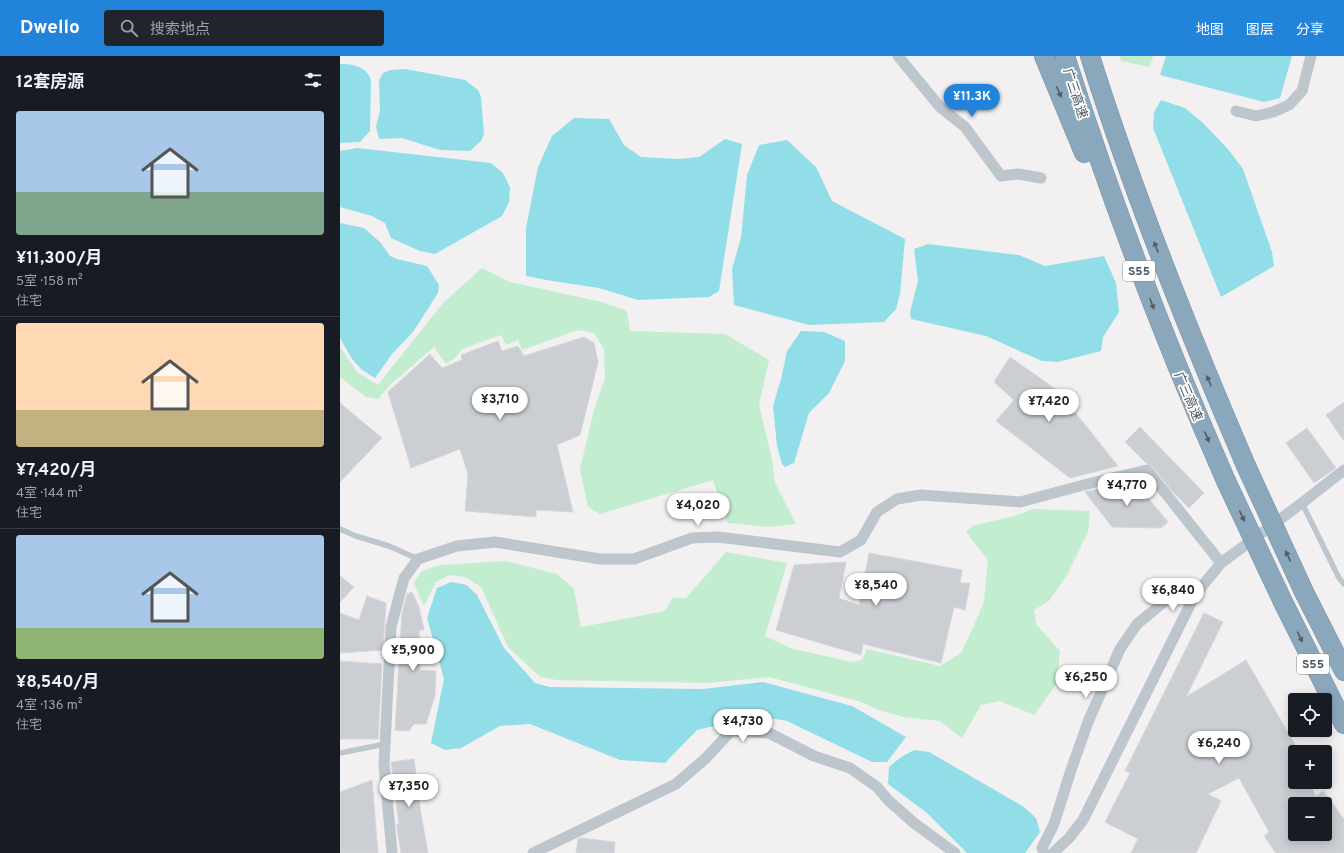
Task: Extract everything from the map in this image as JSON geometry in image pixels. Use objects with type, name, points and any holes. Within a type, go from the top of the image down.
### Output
[{"type":"highway","points":[[1044,56],[1091,169],[1129,244]]},
{"type":"highway","name":"广三高速","points":[[1065,56],[1107,185],[1164,336],[1226,481],[1283,602],[1344,724]]},
{"type":"highway","name":"广三高速","points":[[1090,56],[1128,171],[1185,321],[1247,468],[1304,592],[1344,671]]},
{"type":"highway","points":[[1101,56],[1128,171]]},
{"type":"street","points":[[898,56],[940,107],[965,127],[1001,176],[1018,174],[1041,178]]},
{"type":"street","points":[[1236,111],[1256,116],[1273,112],[1289,105],[1302,91],[1311,56]]},
{"type":"street","points":[[392,853],[384,764],[391,627],[404,578],[418,559],[457,546],[495,542],[600,559],[634,559],[692,538],[718,537],[840,552],[861,540],[876,512],[897,499],[921,495],[1020,502],[1147,470],[1221,563]]},
{"type":"street","points":[[1053,853],[1069,838],[1083,820],[1194,595],[1221,563],[1344,470]]},
{"type":"street","points":[[1044,853],[1042,848],[1054,824],[1083,736],[1120,649],[1137,624],[1170,597],[1194,595]]},
{"type":"street","points":[[533,853],[676,784],[706,758],[731,731],[769,733],[814,756],[850,768],[877,787],[914,823],[955,853]]},
{"type":"lane","points":[[1302,503],[1339,578],[1344,584]]},
{"type":"lane","points":[[340,529],[356,536],[389,546],[418,559]]},
{"type":"lane","points":[[340,753],[385,744]]},
{"type":"green space","points":[[1120,56],[1153,56],[1150,67],[1121,61]]},
{"type":"green space","points":[[482,268],[510,282],[602,302],[627,311],[630,331],[725,334],[769,360],[759,405],[772,459],[775,483],[796,524],[769,527],[727,523],[713,480],[600,514],[588,507],[580,469],[594,410],[605,378],[604,349],[594,333],[578,330],[522,350],[518,340],[506,345],[501,335],[462,349],[456,357],[446,364],[434,347],[390,385],[378,399],[366,397],[340,377],[340,347],[357,372],[378,385],[443,303]]},
{"type":"green space","points":[[1033,509],[1090,511],[1088,532],[1067,575],[1049,601],[1034,610],[1036,624],[1060,651],[1057,683],[1034,715],[1000,701],[981,705],[962,738],[940,721],[903,717],[879,710],[858,701],[769,677],[709,683],[557,680],[540,677],[508,647],[481,587],[465,577],[449,575],[436,582],[424,606],[414,583],[422,571],[441,565],[506,561],[557,574],[574,589],[581,627],[665,611],[672,598],[686,598],[726,552],[787,563],[765,636],[790,648],[851,662],[862,660],[867,649],[940,666],[961,653],[984,602],[988,560],[966,532],[972,526],[1015,516]]},
{"type":"water","points":[[1166,56],[1292,56],[1280,98],[1264,102],[1160,75]]},
{"type":"water","points":[[340,64],[350,65],[362,69],[369,75],[371,80],[370,131],[360,142],[340,143]]},
{"type":"water","points":[[405,69],[465,80],[478,90],[481,97],[484,134],[481,141],[470,151],[440,150],[402,138],[379,139],[376,126],[380,111],[379,80],[383,73],[390,70]]},
{"type":"water","points":[[1161,100],[1185,108],[1202,122],[1228,149],[1243,169],[1272,252],[1274,266],[1221,297],[1153,128],[1154,112]]},
{"type":"water","points":[[574,118],[609,119],[624,145],[641,157],[679,159],[699,157],[725,139],[742,144],[719,291],[709,297],[638,300],[599,288],[526,276],[526,228],[538,167],[552,136]]},
{"type":"water","points":[[787,140],[816,167],[832,201],[905,239],[900,294],[896,309],[884,322],[809,325],[734,305],[732,269],[741,238],[747,175],[759,145]]},
{"type":"water","points":[[357,148],[491,163],[503,173],[510,187],[509,202],[502,216],[435,254],[420,251],[391,238],[385,223],[372,216],[340,207],[340,151]]},
{"type":"water","points":[[340,223],[364,228],[381,243],[390,256],[427,266],[439,285],[438,293],[413,332],[392,354],[375,378],[362,370],[352,359],[340,338]]},
{"type":"water","points":[[928,244],[1019,255],[1045,266],[1104,256],[1116,283],[1119,312],[1103,337],[1101,351],[1058,362],[1042,361],[986,336],[911,319],[910,312],[918,281],[914,249]]},
{"type":"water","points":[[801,331],[824,332],[845,341],[845,361],[829,393],[809,413],[794,463],[785,467],[782,464],[777,446],[773,406],[787,351]]},
{"type":"water","points":[[451,582],[467,585],[477,595],[504,648],[535,683],[549,687],[703,689],[763,682],[852,706],[906,737],[887,762],[872,762],[787,721],[757,716],[697,730],[665,763],[620,760],[530,724],[500,726],[461,748],[445,750],[431,743],[444,679],[427,618],[437,588]]},
{"type":"water","points":[[914,750],[929,752],[1024,807],[1036,818],[1040,832],[1025,853],[967,853],[927,813],[888,784],[889,767],[901,757]]},
{"type":"building","points":[[584,337],[594,343],[598,362],[580,435],[557,445],[573,512],[536,510],[536,517],[465,511],[468,474],[460,449],[411,468],[388,392],[430,354],[442,368],[462,360],[461,355],[498,341],[502,351],[518,346],[524,356]]},
{"type":"building","points":[[1010,357],[1078,405],[1074,411],[1118,466],[1070,478],[996,421],[1014,400],[994,382]]},
{"type":"building","points":[[1344,402],[1344,441],[1326,415]]},
{"type":"building","points":[[340,403],[382,438],[340,482]]},
{"type":"building","points":[[1140,427],[1204,493],[1189,508],[1172,491],[1152,466],[1146,463],[1125,442]]},
{"type":"building","points":[[1307,428],[1336,468],[1314,483],[1286,443]]},
{"type":"building","points":[[1134,481],[1168,522],[1161,528],[1112,527],[1085,492]]},
{"type":"building","points":[[869,553],[962,570],[960,583],[970,583],[965,610],[954,607],[941,663],[863,644],[861,655],[776,630],[794,565],[846,562],[839,598],[859,605]]},
{"type":"building","points":[[340,576],[354,587],[340,602]]},
{"type":"building","points":[[412,592],[419,607],[424,630],[419,630],[420,670],[436,671],[435,695],[426,724],[414,724],[409,731],[395,730],[402,613],[407,594]]},
{"type":"building","points":[[367,596],[386,603],[383,650],[340,653],[340,613],[359,620]]},
{"type":"building","points":[[1204,613],[1223,622],[1186,697],[1246,660],[1288,732],[1288,737],[1291,737],[1295,745],[1288,745],[1288,789],[1312,789],[1316,796],[1323,791],[1328,797],[1288,797],[1288,841],[1332,841],[1332,803],[1344,819],[1344,853],[1276,853],[1264,836],[1269,832],[1239,778],[1208,794],[1221,801],[1196,853],[1131,853],[1138,839],[1105,822],[1130,773],[1125,771]]},
{"type":"building","points":[[340,661],[382,664],[378,739],[340,739]]},
{"type":"building","points":[[414,759],[428,853],[401,853],[396,824],[399,824],[391,762]]},
{"type":"building","points":[[372,780],[378,853],[340,853],[340,792]]},
{"type":"building","points":[[581,838],[615,842],[614,853],[576,853],[578,839]]}]
